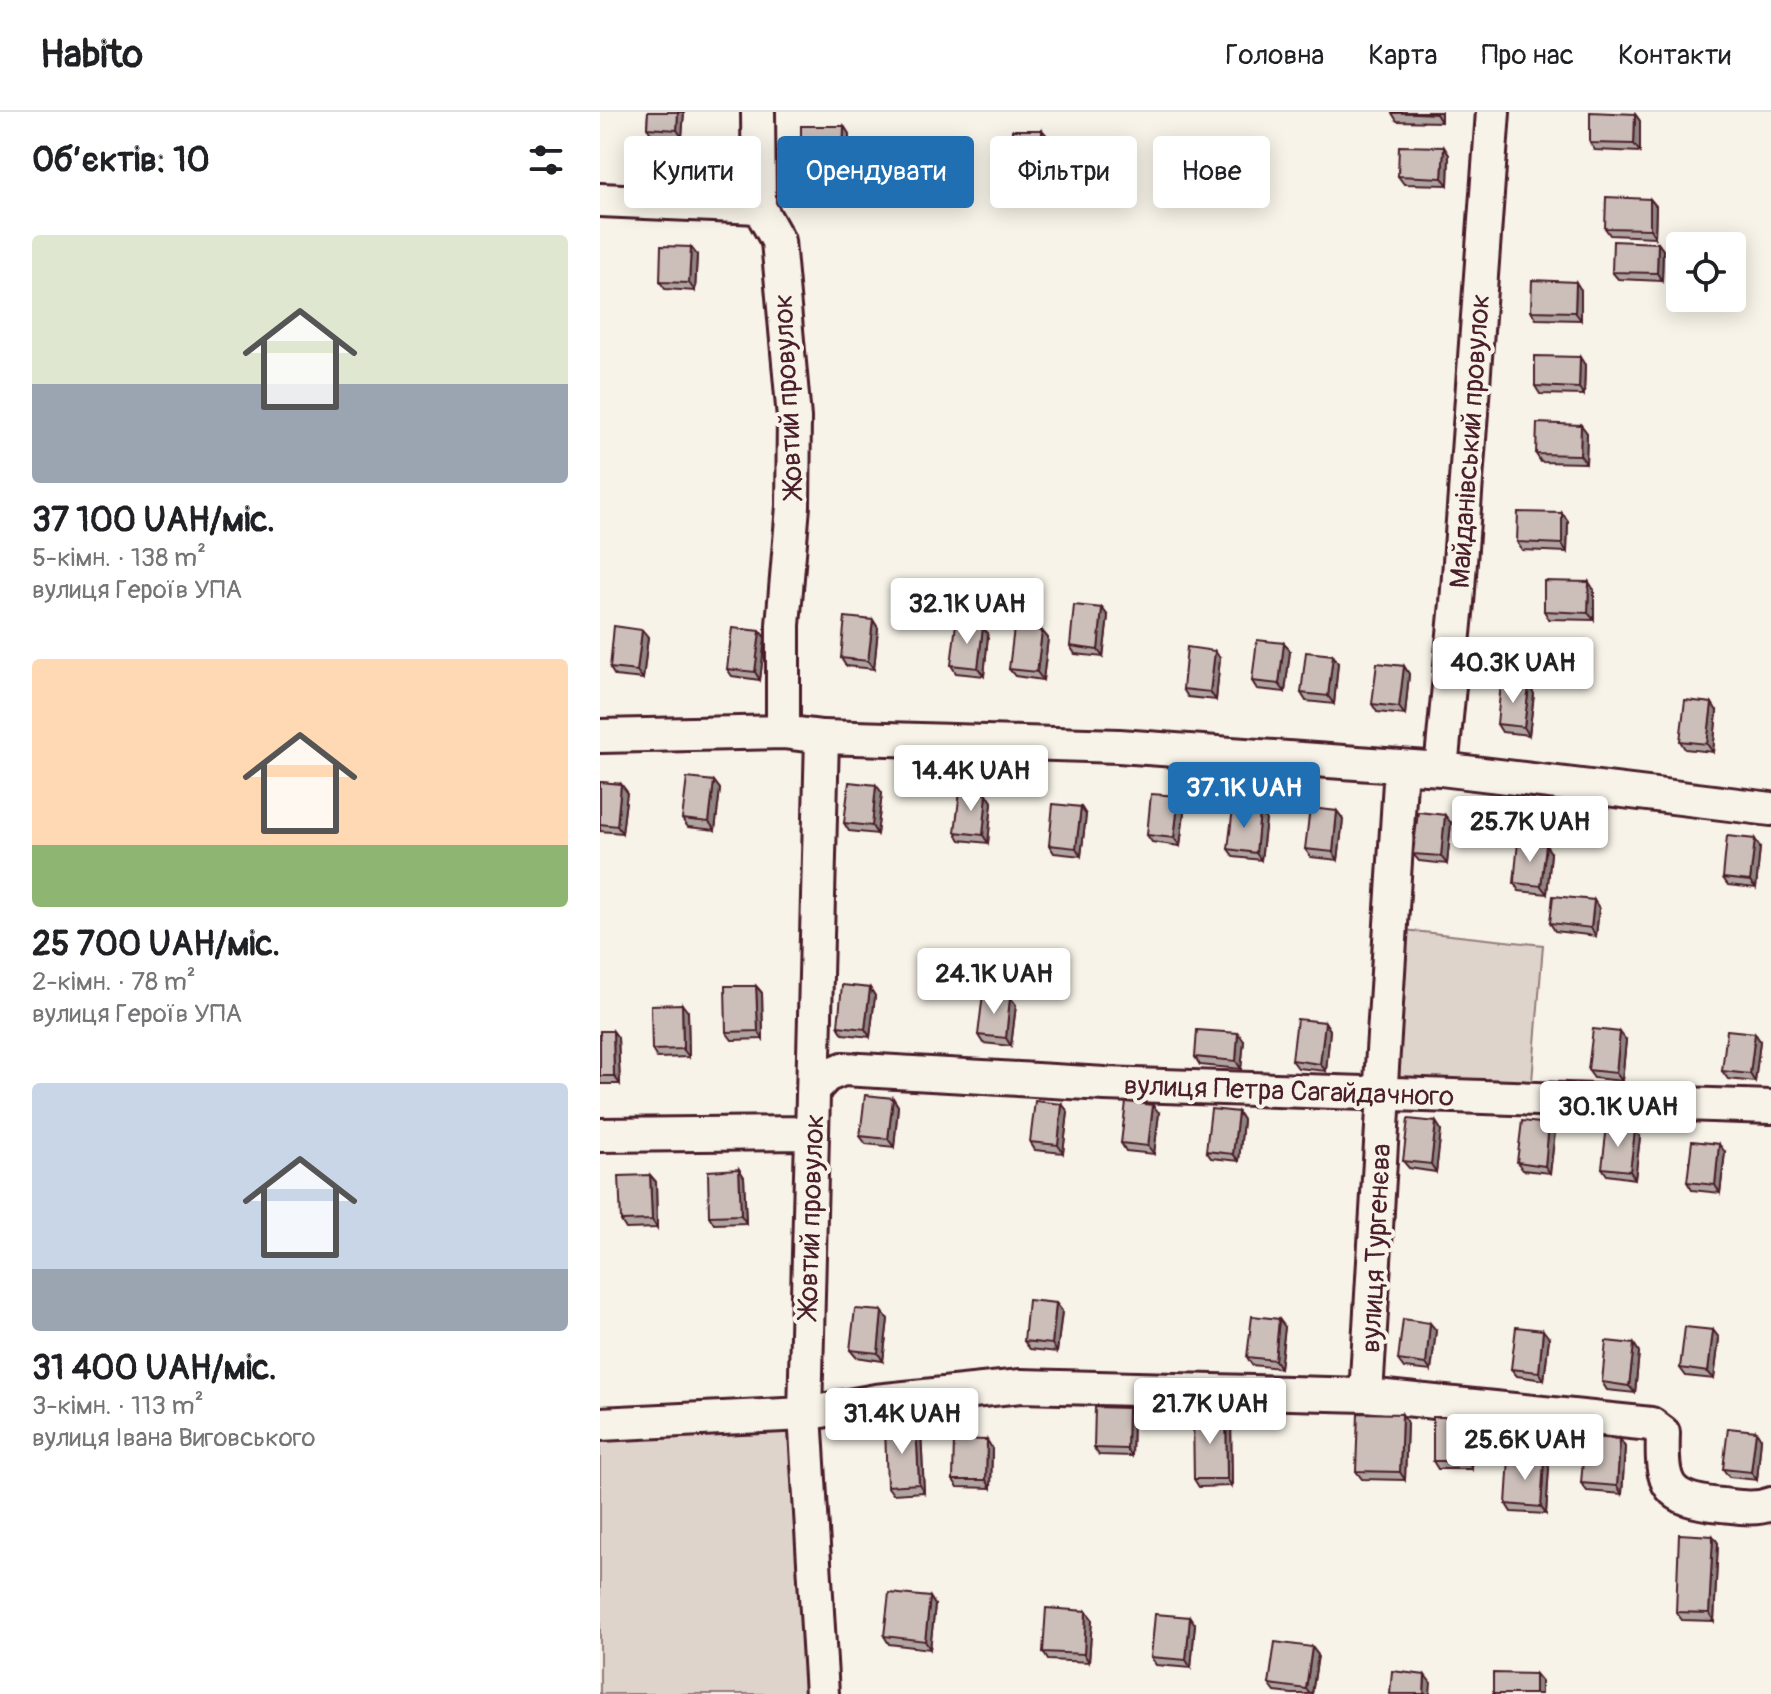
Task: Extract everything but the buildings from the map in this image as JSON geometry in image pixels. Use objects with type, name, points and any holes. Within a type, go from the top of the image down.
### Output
[{"type":"street","name":"Жовтий провулок","points":[[758,112],[758,136]]},
{"type":"street","name":"Майданівський провулок","points":[[1441,769],[1457,603],[1493,112]]},
{"type":"street","points":[[600,200],[624,201]]},
{"type":"street","name":"Жовтий провулок","points":[[760,208],[778,241],[794,418],[793,506],[783,625],[783,732]]},
{"type":"street","points":[[600,736],[783,732],[822,737],[1119,746],[1441,769],[1771,809]]},
{"type":"street","name":"Жовтий провулок","points":[[822,737],[805,1414],[822,1694]]},
{"type":"street","name":"вулиця Тургенєва","points":[[1366,1395],[1401,766]]},
{"type":"street","name":"вулиця Петра Сагайдачного","points":[[814,1089],[826,1076],[843,1069],[1384,1094],[1771,1107]]},
{"type":"street","points":[[600,1135],[811,1133]]},
{"type":"street","points":[[600,1424],[805,1414],[876,1401],[1021,1386],[1366,1395],[1651,1424],[1663,1433],[1662,1467],[1668,1483],[1688,1502],[1759,1508],[1771,1504]]},
{"type":"shaded area","points":[[1395,929],[1543,945],[1531,1094],[1390,1087]]},
{"type":"shaded area","points":[[796,1430],[816,1694],[600,1694],[600,1431]]}]
